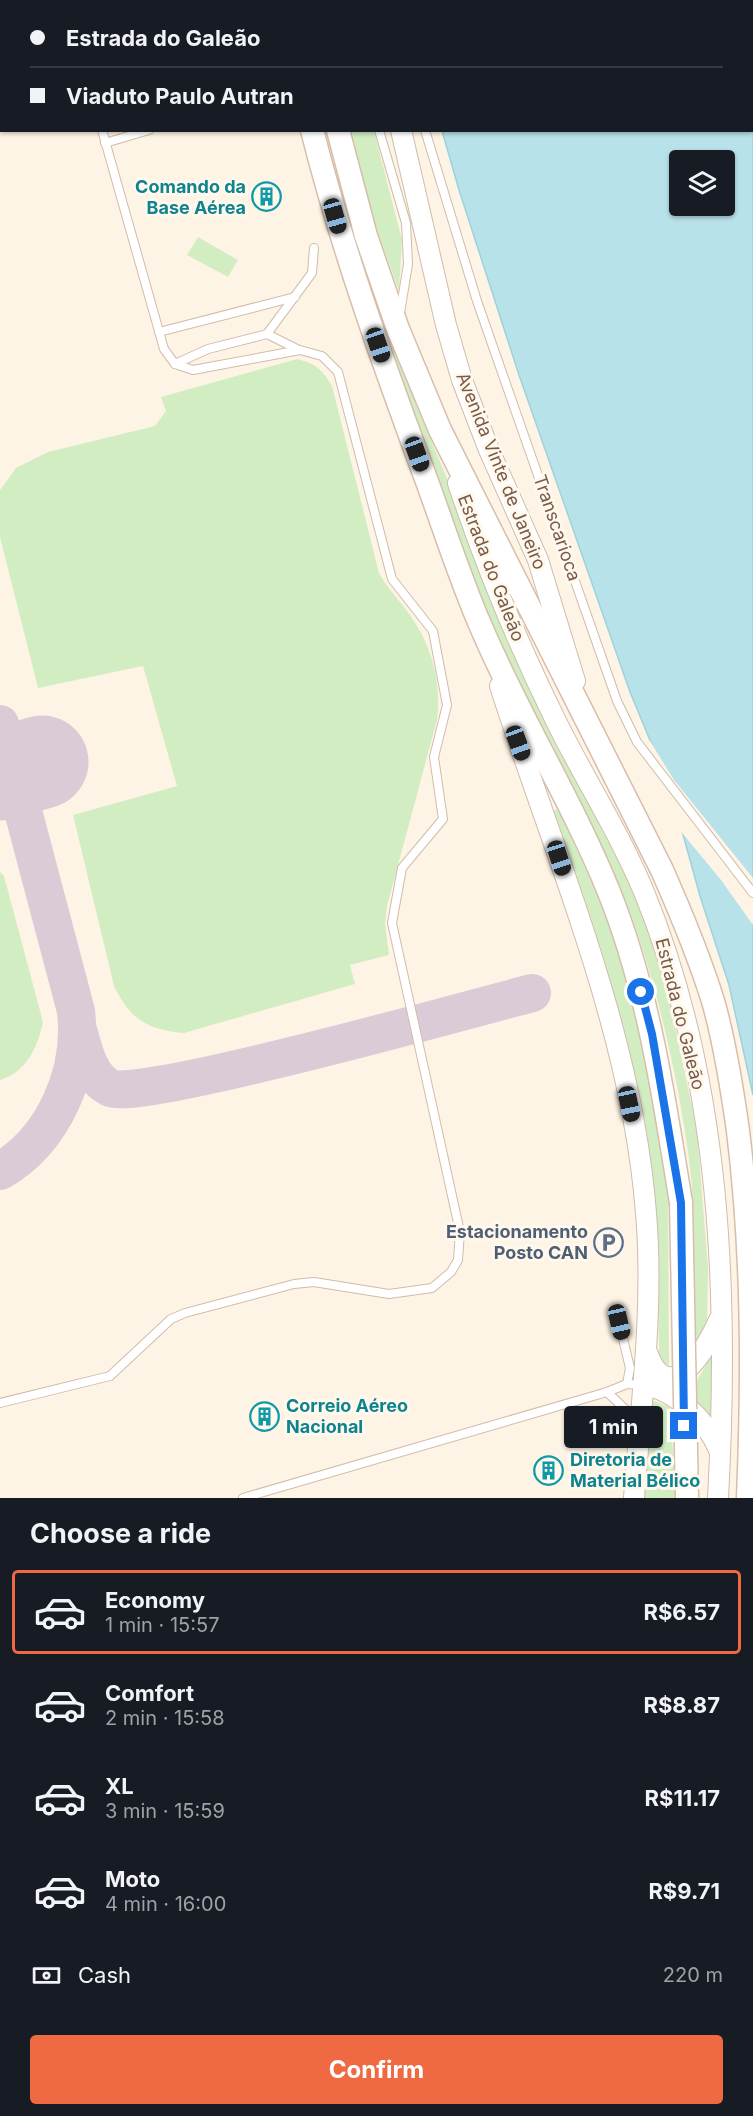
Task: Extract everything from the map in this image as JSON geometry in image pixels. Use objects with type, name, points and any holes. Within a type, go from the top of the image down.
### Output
[{"type":"main road","name":"Estrada do Galeão","points":[[313,132],[340,234],[385,367],[482,629],[559,783],[609,892],[630,950],[652,1034],[681,1203],[687,1498]]},
{"type":"main road","name":"Estrada do Galeão","points":[[339,132],[366,236],[398,329],[440,430],[662,870],[697,953],[713,1003],[732,1089],[747,1197],[752,1307],[752,1404],[748,1498]]},
{"type":"street","name":"Avenida Vinte de Janeiro","points":[[401,132],[446,325],[462,380],[489,450],[538,560],[573,676],[596,737]]},
{"type":"street","name":"Estrada do Galeão","points":[[440,430],[494,581],[534,674],[643,890],[680,1001],[702,1101],[715,1197],[723,1306],[718,1498]]},
{"type":"street","name":"Estrada do Galeão","points":[[482,629],[599,982],[619,1058],[639,1150],[646,1213],[647,1352],[635,1384],[639,1431],[634,1498]]},
{"type":"street","points":[[647,1352],[654,1366],[664,1375],[684,1373],[698,1360],[708,1343],[723,1306]]},
{"type":"street","points":[[635,1384],[657,1387],[672,1395],[704,1424],[720,1455],[714,1476],[701,1498]]},
{"type":"lane","points":[[102,132],[164,349],[176,364],[193,370],[299,350]]},
{"type":"lane","points":[[105,143],[142,132]]},
{"type":"lane","points":[[380,132],[406,223],[408,264],[398,329]]},
{"type":"lane","name":"Transcarioca","points":[[426,132],[477,301],[617,700],[637,742],[753,893]]},
{"type":"lane","points":[[176,364],[208,349],[267,334],[312,273],[314,248]]},
{"type":"lane","points":[[159,332],[295,297]]},
{"type":"lane","points":[[0,1404],[110,1376],[171,1319],[185,1313],[294,1284],[314,1282],[389,1294],[432,1288],[450,1272],[458,1260],[460,1232],[392,923],[402,868],[442,819],[434,757],[447,705],[433,631],[392,579],[338,372],[322,356],[299,350],[267,334]]},
{"type":"lane","points":[[243,1498],[635,1384],[619,1322]]},
{"type":"lane","points":[[626,1352],[647,1352]]},
{"type":"lane","points":[[607,1392],[626,1410],[639,1431]]},
{"type":"green space","points":[[326,132],[330,132],[389,333],[419,412],[568,765],[627,878],[651,939],[670,1002],[697,1131],[708,1268],[707,1331],[694,1353],[694,1231],[689,1159],[670,1050],[649,970],[626,902],[609,861],[507,662],[480,602],[400,377],[336,172]]},
{"type":"green space","points":[[349,132],[374,132],[402,240],[399,291],[378,233]]},
{"type":"green space","points":[[198,237],[238,260],[228,277],[187,255]]},
{"type":"green space","points":[[297,359],[318,368],[332,386],[379,573],[421,633],[436,674],[437,720],[387,906],[385,923],[389,955],[350,965],[355,984],[184,1033],[160,1029],[150,1026],[133,1015],[114,986],[73,815],[177,786],[143,666],[38,688],[0,537],[0,490],[16,468],[48,452],[155,426],[166,411],[161,397]]},
{"type":"green space","points":[[558,809],[611,924],[638,1010],[668,1194],[669,1365],[661,1362],[659,1354],[657,1231],[634,1088],[550,812]]},
{"type":"green space","points":[[0,872],[4,876],[43,1022],[30,1057],[17,1071],[0,1080]]},
{"type":"green space","points":[[711,1353],[713,1422],[693,1400],[697,1381]]},
{"type":"green space","points":[[652,1400],[669,1407],[677,1498],[643,1498]]},
{"type":"water","points":[[442,132],[753,132],[753,1095],[729,985],[700,896],[671,791],[630,692],[519,375]]},
{"type":"pier","points":[[650,741],[674,780],[753,878],[753,925],[721,880],[678,828],[668,792],[647,742]]},
{"type":"taxiway","points":[[0,724],[76,1011],[77,1034],[75,1057],[69,1080],[50,1123],[36,1142],[0,1171]]},
{"type":"taxiway","points":[[78,1030],[88,1063],[97,1077],[110,1088],[134,1089],[242,1068],[532,993]]},
{"type":"runway","points":[[0,774],[42,762]]},
{"type":"place","name":"Comando da Base Aérea","points":[[267,197]]},
{"type":"place","name":"Estacionamento Posto CAN","points":[[609,1242]]},
{"type":"place","name":"Correio Aéreo Nacional","points":[[265,1416]]},
{"type":"place","name":"Diretoria de Material Bélico","points":[[549,1470]]},
{"type":"route","points":[[641,992],[652,1034],[681,1203],[684,1426]]}]
